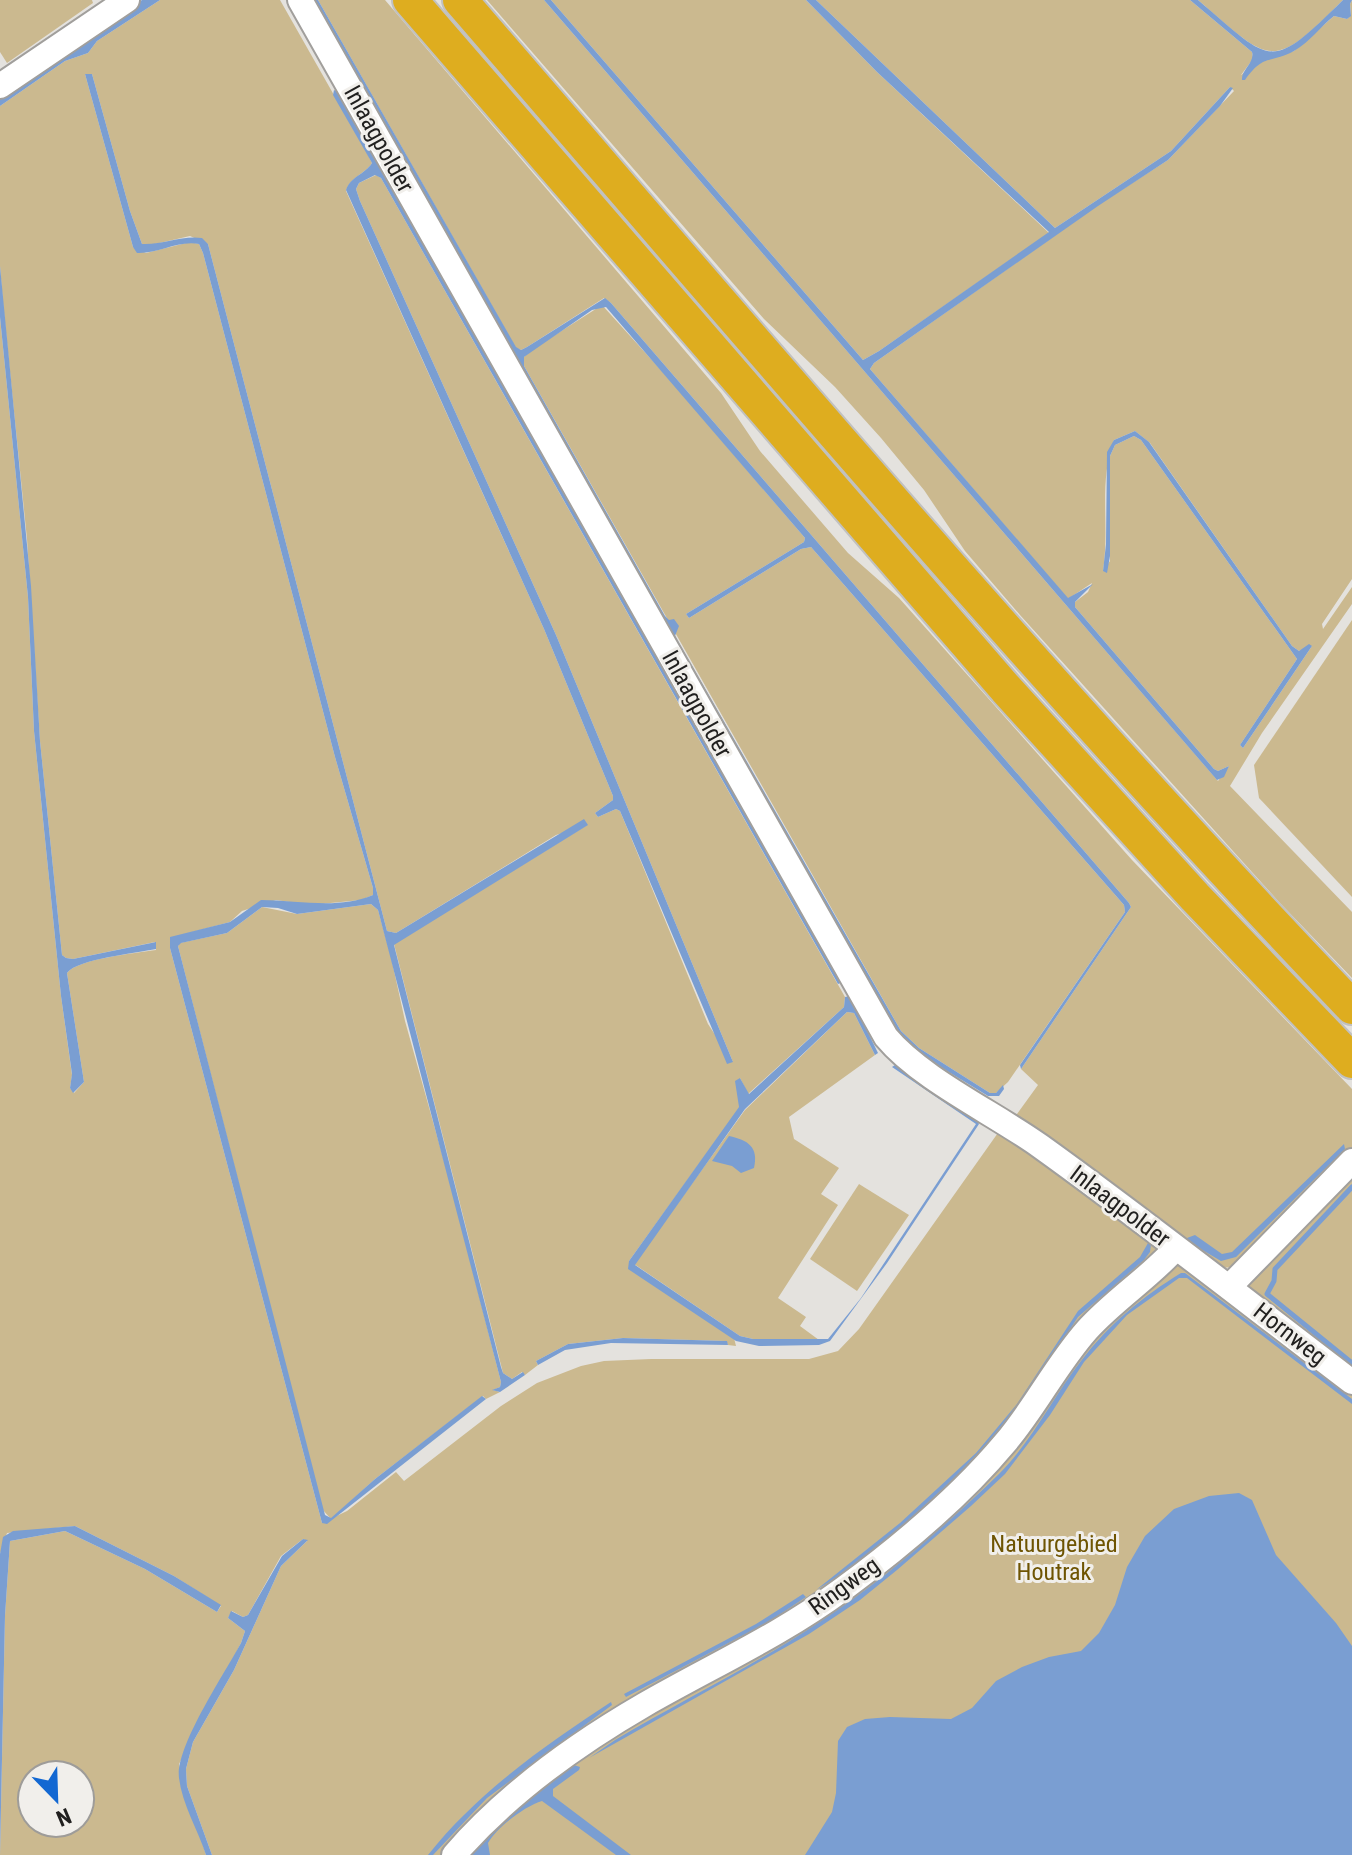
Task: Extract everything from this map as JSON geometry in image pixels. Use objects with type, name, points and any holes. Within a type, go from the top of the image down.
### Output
[{"type":"highway","points":[[410,0],[1006,689],[1195,897],[1352,1061]]},
{"type":"highway","points":[[460,0],[1028,657],[1207,855],[1352,1007]]},
{"type":"street","points":[[0,86],[127,0]]},
{"type":"street","name":"Inlaagpolder","points":[[300,0],[886,1037],[919,1067],[1039,1146],[1229,1287]]},
{"type":"street","points":[[1229,1287],[1352,1161]]},
{"type":"street","name":"Ringweg","points":[[454,1855],[501,1807],[579,1747],[644,1705],[820,1606],[886,1556],[982,1469],[1019,1427],[1085,1332],[1115,1301],[1176,1248]]},
{"type":"street","name":"Hornweg","points":[[1229,1287],[1352,1382]]},
{"type":"green space","points":[[0,0],[92,0],[93,3],[7,63],[0,52]]},
{"type":"green space","name":"Natuurgebied Houtrak","points":[[160,0],[280,0],[372,163],[351,182],[346,191],[544,629],[613,796],[613,800],[595,813],[598,817],[616,809],[620,811],[708,1024],[733,1062],[556,635],[360,201],[356,189],[359,183],[376,175],[381,178],[845,997],[844,1007],[748,1094],[740,1078],[740,1107],[629,1261],[734,1338],[736,1346],[728,1345],[726,1341],[623,1338],[568,1344],[536,1361],[538,1365],[525,1375],[522,1372],[512,1379],[503,1373],[394,944],[587,825],[556,835],[396,933],[387,931],[208,244],[190,236],[142,244],[92,74],[85,74],[133,247],[146,253],[190,242],[199,244],[203,253],[335,757],[373,888],[373,895],[361,900],[310,905],[276,900],[242,911],[230,922],[170,938],[170,948],[322,1523],[347,1511],[396,1472],[404,1481],[501,1406],[537,1383],[581,1366],[604,1361],[651,1359],[809,1359],[838,1351],[859,1329],[1000,1130],[1056,1170],[1177,1266],[1182,1265],[1352,1390],[1352,1855],[212,1855],[187,1786],[186,1769],[193,1742],[234,1670],[281,1566],[307,1541],[303,1539],[281,1556],[248,1615],[243,1617],[232,1611],[228,1618],[245,1631],[241,1643],[179,1764],[206,1855],[0,1855],[5,1616],[10,1541],[65,1531],[145,1569],[217,1612],[221,1606],[174,1576],[75,1526],[7,1533],[0,1554],[0,317],[28,597],[34,731],[72,1075],[70,1088],[74,1093],[84,1082],[67,973],[94,960],[156,950],[155,942],[73,959],[62,955],[40,741],[27,539],[0,266],[0,106],[65,61],[88,53],[97,41]]},
{"type":"green space","points":[[318,0],[385,0],[721,393],[760,451],[848,553],[899,598],[1132,860],[1352,1089],[1352,1151],[1235,1267],[1220,1268],[1017,1118],[1038,1085],[1021,1069],[1131,907],[1129,903],[611,303],[604,298],[527,347],[521,350],[516,348]]},
{"type":"green space","points":[[487,0],[544,0],[1218,781],[1229,766],[1218,771],[1214,769],[1075,607],[1075,602],[1088,592],[1092,583],[1068,599],[870,369],[874,363],[1098,205],[1168,160],[1234,91],[1230,87],[1171,151],[1055,228],[816,0],[1190,0],[1252,52],[1253,59],[1241,75],[1259,62],[1294,51],[1334,16],[1347,19],[1351,15],[1352,0],[1352,579],[1322,624],[1323,629],[1352,587],[1352,604],[1262,733],[1230,786],[1352,912],[1352,978],[1279,902],[1020,615],[965,551],[924,490],[881,438],[835,387],[764,319]],"holes":[[[1135,431],[1150,443],[1292,646],[1299,651],[1312,646],[1243,748],[1240,745],[1297,659],[1141,440],[1134,436],[1115,445],[1110,456],[1110,561],[1103,571],[1105,489],[1109,456],[1114,440]]]},
{"type":"green space","points":[[551,0],[806,0],[877,72],[1049,233],[863,360]]},
{"type":"green space","points":[[1198,0],[1343,0],[1300,40],[1285,49],[1271,51],[1241,37]]},
{"type":"green space","points":[[602,305],[805,538],[804,542],[686,614],[689,618],[801,549],[811,547],[1124,905],[1125,912],[1008,1082],[996,1093],[990,1093],[919,1048],[901,1031],[524,366],[524,357],[530,351]]},
{"type":"green space","points":[[1352,620],[1352,897],[1259,798],[1254,765]]},
{"type":"green space","points":[[371,904],[378,910],[391,957],[405,1021],[501,1382],[500,1387],[493,1390],[500,1392],[486,1399],[483,1396],[375,1479],[331,1519],[322,1509],[178,946],[227,933],[262,907],[297,914]]},
{"type":"green space","points":[[847,1012],[854,1013],[875,1055],[789,1117],[794,1139],[839,1168],[821,1194],[838,1205],[778,1298],[806,1317],[800,1326],[819,1340],[740,1336],[634,1264],[745,1110]]},
{"type":"green space","points":[[1352,1170],[1352,1373],[1247,1289],[1247,1285]]},
{"type":"green space","points":[[859,1184],[909,1215],[857,1291],[810,1259]]},
{"type":"water","points":[[142,0],[160,0],[97,41],[88,53],[65,61],[0,106],[0,98]]},
{"type":"water","points":[[312,0],[318,0],[516,347],[521,350],[527,347],[605,298],[611,303],[1129,903],[1131,907],[1021,1069],[1020,1065],[1125,912],[1124,905],[811,547],[801,549],[689,618],[686,614],[804,542],[805,538],[606,307],[592,310],[524,357],[524,366],[665,616],[669,620],[674,619],[679,626],[675,636],[901,1031],[919,1048],[990,1093],[996,1093],[1003,1085],[999,1096],[988,1096],[916,1052],[898,1036]]},
{"type":"water","points":[[544,0],[551,0],[863,360],[1049,232],[877,72],[806,0],[816,0],[1055,228],[1171,151],[1230,87],[1233,88],[1220,106],[1168,160],[874,363],[870,369],[1068,598],[1093,584],[1075,602],[1075,607],[1214,769],[1218,771],[1229,766],[1224,777],[1217,780]]},
{"type":"water","points":[[1190,0],[1198,0],[1242,37],[1257,47],[1271,51],[1284,49],[1300,40],[1343,0],[1352,0],[1351,16],[1347,19],[1334,16],[1300,47],[1263,62],[1242,80],[1252,60],[1252,52]]},
{"type":"water","points":[[85,74],[92,74],[142,244],[195,237],[202,238],[208,244],[387,931],[396,933],[584,819],[588,825],[394,945],[501,1367],[503,1373],[512,1379],[523,1372],[525,1375],[500,1392],[492,1390],[500,1387],[501,1382],[378,910],[371,904],[297,914],[262,907],[227,933],[178,946],[325,1515],[331,1518],[375,1479],[482,1396],[486,1399],[327,1524],[322,1523],[170,948],[170,937],[230,922],[261,900],[346,902],[373,895],[373,888],[335,757],[203,253],[199,244],[191,243],[145,253],[137,253],[133,247]]},
{"type":"water","points":[[334,90],[340,93],[843,982],[838,984],[381,178],[375,175],[359,183],[356,189],[360,201],[556,635],[733,1062],[727,1064],[620,811],[616,809],[598,817],[595,813],[613,800],[613,796],[544,629],[346,190],[372,163],[333,95]]},
{"type":"water","points":[[0,266],[31,586],[40,741],[62,955],[73,959],[156,942],[156,949],[95,960],[67,973],[84,1082],[73,1093],[70,1088],[72,1074],[34,731],[28,597],[0,317]]},
{"type":"water","points":[[1135,431],[1149,442],[1292,646],[1299,651],[1309,644],[1312,646],[1243,748],[1240,745],[1297,659],[1141,440],[1134,436],[1115,445],[1110,456],[1110,556],[1107,573],[1103,571],[1107,452],[1114,440]]},
{"type":"water","points":[[850,996],[878,1053],[875,1055],[854,1013],[847,1012],[745,1109],[635,1265],[740,1336],[753,1339],[828,1339],[861,1298],[976,1124],[892,1067],[895,1065],[979,1124],[887,1263],[830,1341],[819,1345],[759,1346],[736,1341],[628,1269],[629,1261],[739,1107],[735,1081],[740,1078],[749,1094],[844,1007],[845,997]]},
{"type":"water","points":[[729,1136],[750,1146],[755,1155],[754,1168],[741,1173],[732,1166],[712,1161]]},
{"type":"water","points":[[1344,1144],[1345,1149],[1236,1257],[1221,1261],[1187,1241],[1195,1235],[1222,1254],[1232,1252]]},
{"type":"water","points":[[1148,1243],[1151,1244],[1150,1252],[1144,1260],[1078,1317],[1014,1414],[979,1456],[890,1537],[816,1590],[900,1523],[976,1453],[1017,1404],[1078,1311],[1140,1257]]},
{"type":"water","points":[[1181,1273],[1352,1399],[1352,1404],[1187,1278],[1179,1278],[1127,1315],[1084,1362],[1050,1415],[1005,1474],[897,1570],[860,1600],[809,1634],[589,1758],[615,1740],[796,1637],[845,1605],[913,1552],[1011,1461],[1103,1335],[1140,1302]]},
{"type":"water","points":[[623,1338],[727,1341],[728,1345],[611,1343],[565,1350],[538,1365],[536,1361],[568,1344]]},
{"type":"water","points":[[1239,1493],[1252,1500],[1276,1555],[1336,1623],[1352,1646],[1352,1855],[805,1855],[832,1812],[838,1741],[847,1727],[865,1719],[890,1717],[951,1719],[972,1708],[996,1681],[1022,1667],[1049,1657],[1081,1651],[1099,1633],[1115,1605],[1127,1567],[1145,1536],[1174,1509],[1209,1496]]},
{"type":"water","points":[[75,1526],[174,1576],[221,1605],[217,1612],[145,1569],[65,1531],[10,1541],[5,1616],[0,1855],[0,1554],[3,1537],[13,1531]]},
{"type":"water","points":[[303,1539],[308,1540],[281,1566],[234,1670],[193,1742],[186,1769],[187,1786],[212,1855],[206,1855],[179,1778],[185,1748],[202,1710],[241,1643],[245,1631],[228,1618],[231,1611],[243,1617],[248,1615],[282,1556]]},
{"type":"water","points":[[803,1594],[806,1597],[770,1621],[626,1697],[624,1694],[756,1624]]},
{"type":"water","points":[[611,1702],[612,1705],[487,1798],[433,1855],[428,1855],[490,1791],[537,1753]]},
{"type":"water","points":[[574,1765],[580,1767],[579,1770],[553,1789],[553,1796],[631,1855],[616,1855],[542,1801],[520,1812],[498,1830],[488,1843],[490,1855],[468,1855],[518,1808]]},
{"type":"waterway","points":[[1352,1187],[1275,1269],[1274,1281],[1267,1294],[1352,1363]]}]
